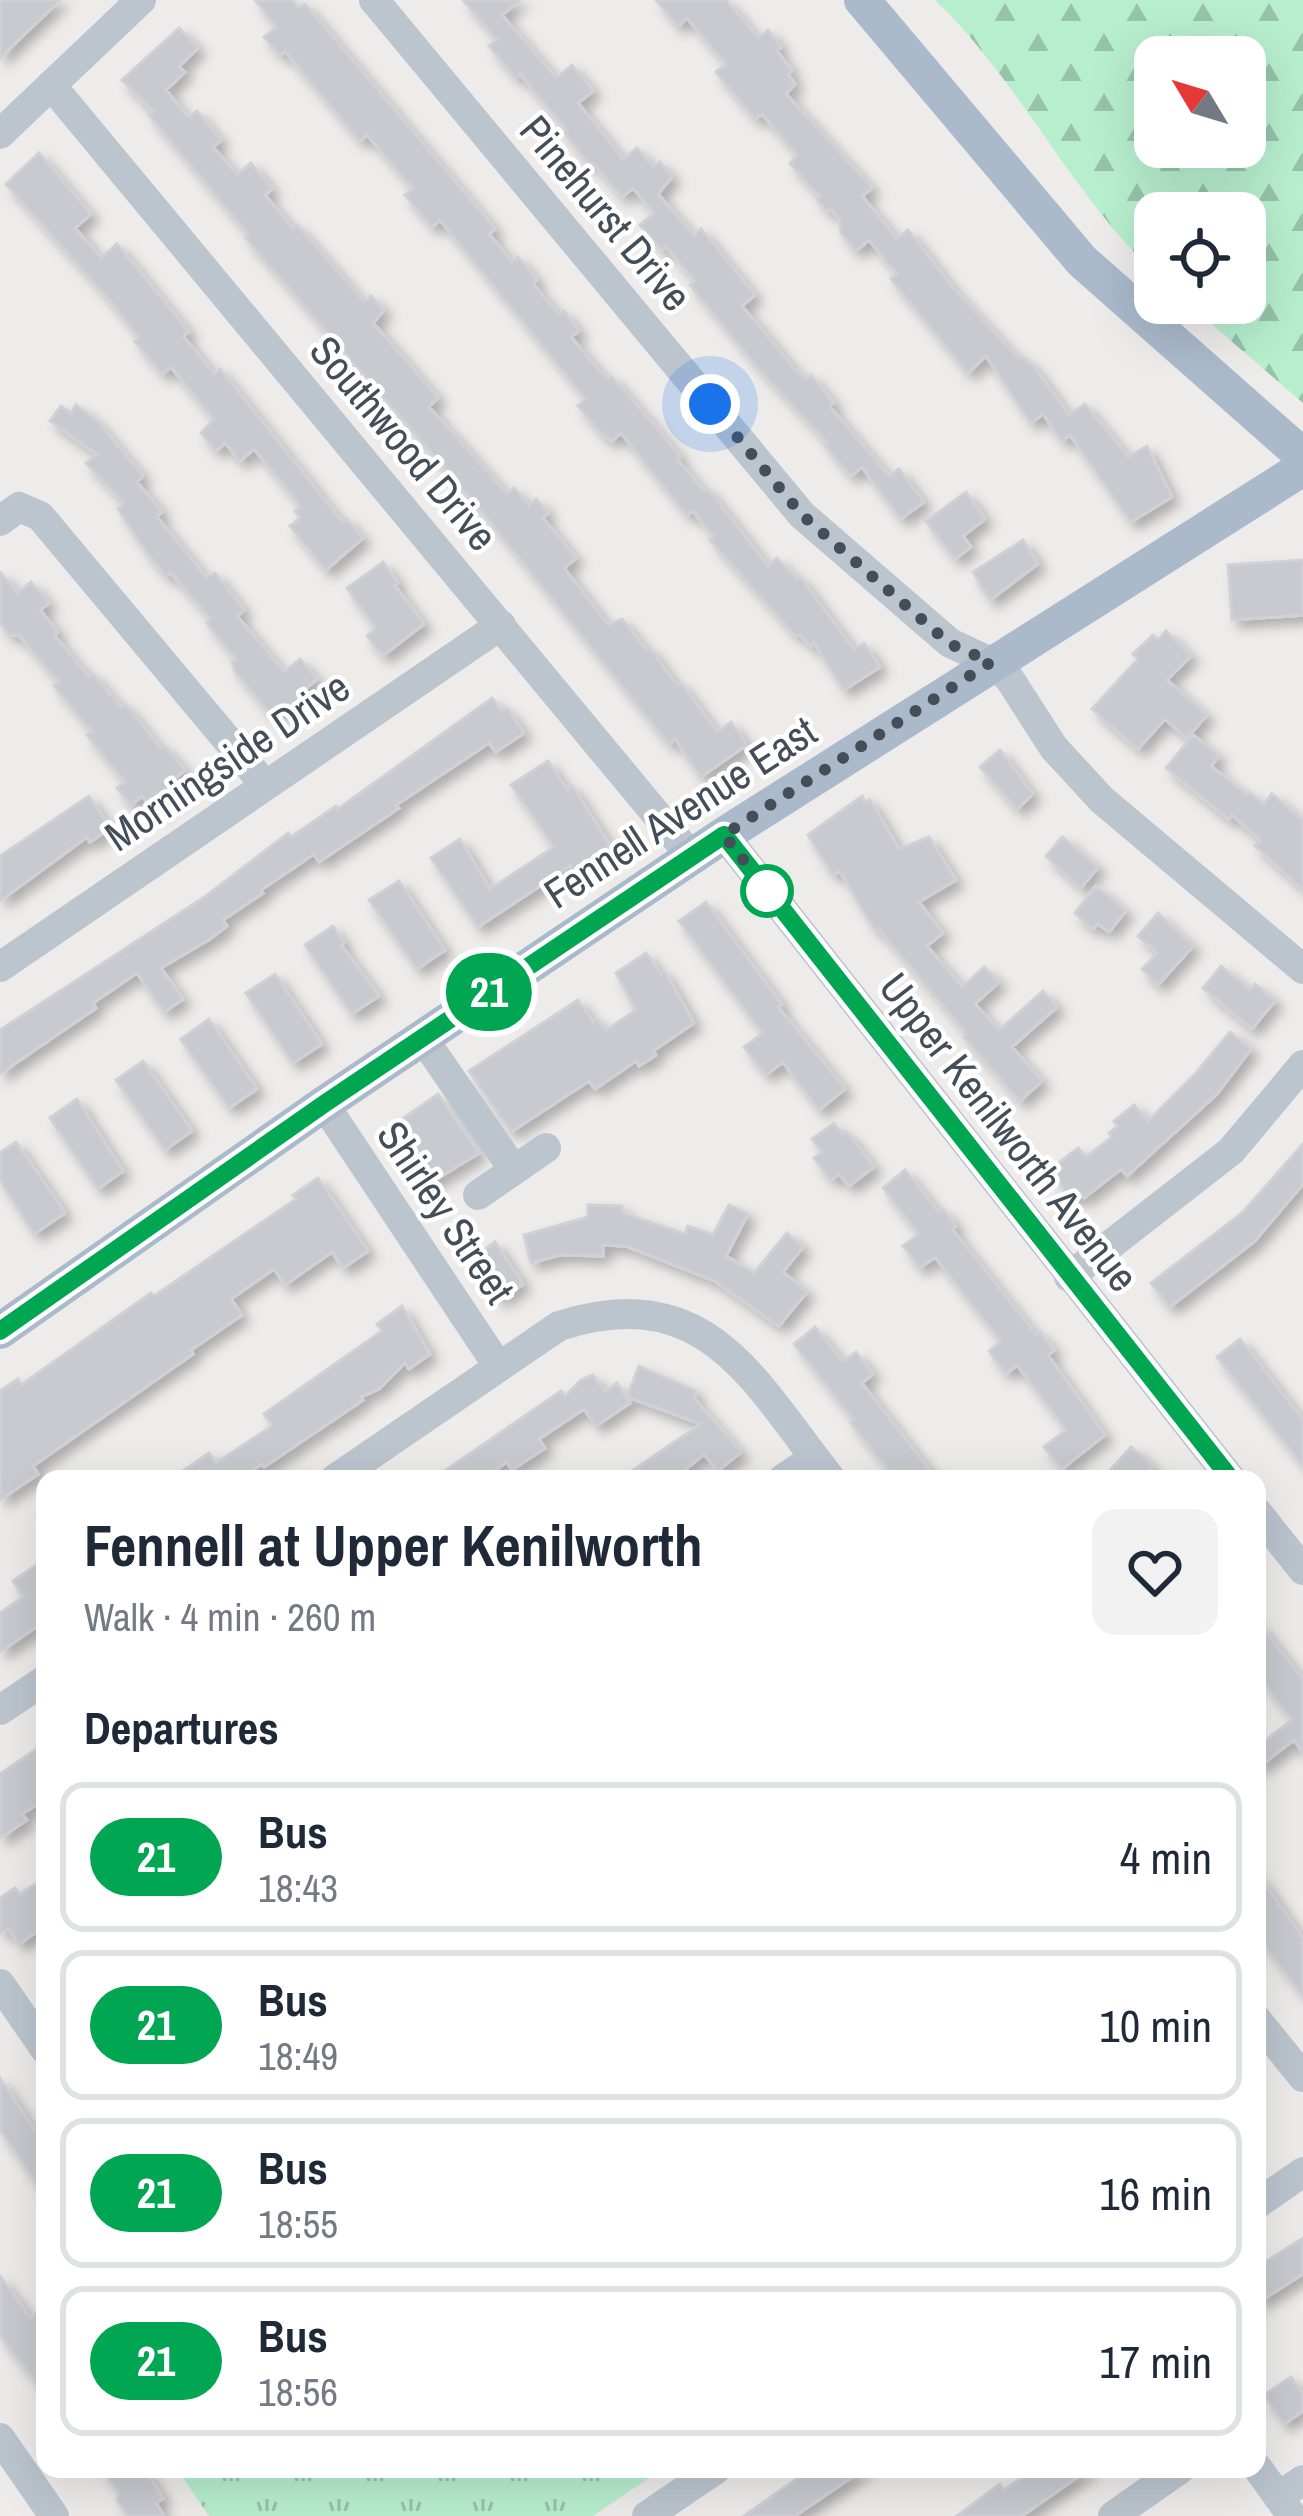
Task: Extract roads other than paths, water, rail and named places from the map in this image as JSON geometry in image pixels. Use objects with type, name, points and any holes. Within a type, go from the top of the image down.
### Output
[{"type":"main road","points":[[862,0],[1082,261],[1303,456]]},
{"type":"main road","name":"Fennell Avenue East","points":[[0,1330],[691,856],[1303,468]]},
{"type":"street","points":[[0,134],[141,0]]},
{"type":"street","name":"Pinehurst Drive","points":[[374,0],[802,515],[950,644],[991,662]]},
{"type":"street","name":"Southwood Drive","points":[[51,85],[691,856]]},
{"type":"street","points":[[0,521],[19,507],[40,516],[265,785]]},
{"type":"street","name":"Morningside Drive","points":[[0,967],[501,626]]},
{"type":"street","points":[[991,662],[1009,678],[1054,748],[1102,800],[1303,969]]},
{"type":"street","name":"Upper Kenilworth Avenue","points":[[724,835],[1224,1470]]},
{"type":"street","points":[[422,1037],[514,1170]]},
{"type":"street","points":[[1070,1277],[1231,1151],[1303,1065]]},
{"type":"street","name":"Shirley Street","points":[[324,1104],[498,1366]]},
{"type":"street","points":[[478,1195],[546,1148]]},
{"type":"street","points":[[348,1470],[559,1326],[623,1312],[701,1330],[738,1360],[823,1468]]},
{"type":"street","points":[[1266,1523],[1303,1570]]},
{"type":"street","points":[[0,1710],[36,1686]]},
{"type":"street","points":[[0,1984],[32,2003]]},
{"type":"street","points":[[1266,2031],[1303,2077]]},
{"type":"street","points":[[1266,2198],[1303,2172]]},
{"type":"street","points":[[0,2438],[54,2516]]},
{"type":"street","points":[[1266,2475],[1291,2498]]},
{"type":"street","points":[[647,2516],[703,2478]]},
{"type":"street","points":[[1113,2516],[1167,2478]]}]
